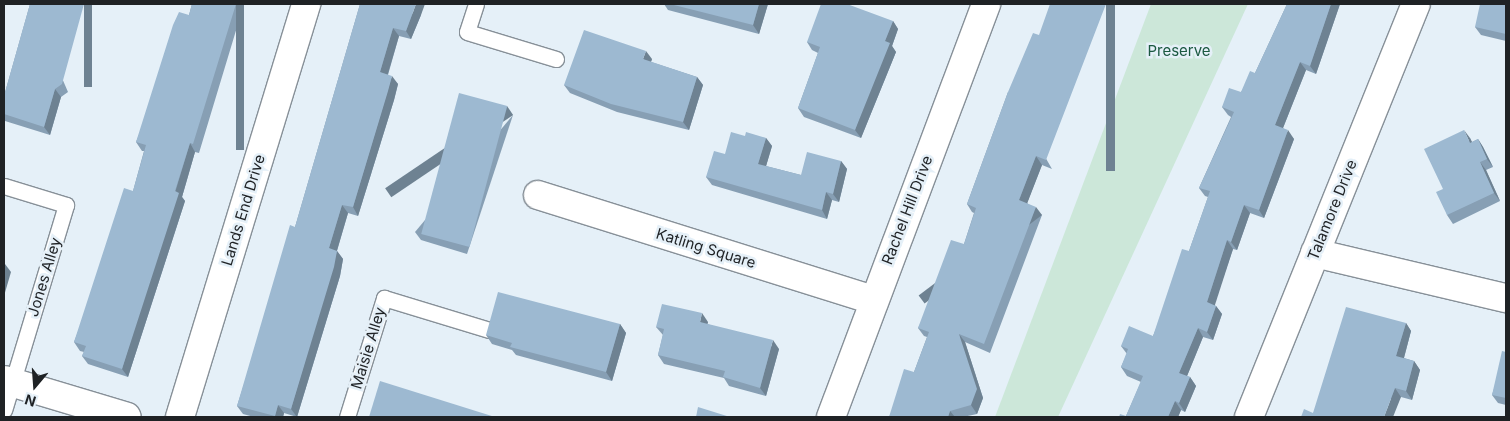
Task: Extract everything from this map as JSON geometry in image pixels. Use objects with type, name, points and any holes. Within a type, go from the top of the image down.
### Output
[{"type":"street","name":"Lands End Drive","points":[[180,417],[306,4]]},
{"type":"street","name":"Rachel Hill Drive","points":[[831,417],[873,300],[986,4]]},
{"type":"street","name":"Talamore Drive","points":[[1249,417],[1416,4]]},
{"type":"street","name":"Katling Square","points":[[538,195],[873,300]]},
{"type":"street","points":[[1315,253],[1506,298]]},
{"type":"street","points":[[8,381],[126,417]]},
{"type":"lane","points":[[476,4],[467,32],[556,60]]},
{"type":"lane","name":"Jones Alley","points":[[4,186],[66,205],[8,381],[4,410]]},
{"type":"lane","name":"Maisie Alley","points":[[347,417],[384,298],[489,330]]},
{"type":"green space","name":"Preserve","points":[[1151,4],[1248,4],[1058,417],[995,417]]},
{"type":"building","points":[[30,4],[84,4],[62,84],[55,89],[44,127],[4,114],[4,96]]},
{"type":"building","points":[[192,4],[236,4],[193,144],[190,143],[175,191],[179,193],[122,369],[82,356],[86,346],[74,342],[124,188],[133,191],[146,145],[136,142],[173,25],[179,12],[189,15]]},
{"type":"building","points":[[360,4],[416,4],[406,31],[393,28],[380,72],[392,76],[353,207],[342,205],[329,248],[337,251],[334,267],[291,409],[278,405],[275,416],[237,406],[290,225],[295,227]]},
{"type":"building","points":[[670,4],[759,4],[753,25]]},
{"type":"building","points":[[821,4],[847,4],[893,21],[885,41],[890,43],[855,130],[798,108],[820,47],[807,42]]},
{"type":"building","points":[[1050,4],[1106,4],[1046,160],[1036,156],[1019,200],[1036,207],[984,344],[959,334],[977,389],[971,405],[950,411],[948,417],[889,417],[904,369],[914,372],[929,332],[918,328],[951,240],[964,244],[976,208],[967,204],[1008,92],[1033,33],[1039,35]]},
{"type":"building","points":[[1287,4],[1331,4],[1310,66],[1300,62],[1275,125],[1288,130],[1259,210],[1244,205],[1231,242],[1227,240],[1207,302],[1216,306],[1207,332],[1198,328],[1179,373],[1190,377],[1179,403],[1175,401],[1168,417],[1119,417],[1120,414],[1126,416],[1143,376],[1121,367],[1128,349],[1121,346],[1129,326],[1153,336],[1182,249],[1189,251],[1210,191],[1199,188],[1234,112],[1222,107],[1229,88],[1241,92],[1250,71],[1255,73]]},
{"type":"building","points":[[1480,4],[1506,4],[1506,34],[1475,27]]},
{"type":"building","points":[[584,30],[646,51],[643,59],[697,77],[683,122],[611,104],[564,85]]},
{"type":"building","points":[[459,93],[507,106],[470,247],[421,234]]},
{"type":"building","points":[[1464,130],[1470,143],[1478,139],[1487,159],[1480,162],[1494,193],[1447,215],[1436,192],[1443,189],[1424,149]]},
{"type":"building","points":[[731,132],[745,136],[746,132],[766,138],[758,164],[801,175],[807,152],[841,161],[833,194],[826,192],[822,210],[706,177],[714,151],[725,154]]},
{"type":"building","points":[[498,292],[620,324],[606,372],[510,347],[512,343],[486,335]]},
{"type":"building","points":[[662,304],[702,313],[700,322],[773,340],[760,388],[723,377],[725,371],[658,355],[664,329],[656,327]]},
{"type":"building","points":[[1346,307],[1406,323],[1396,356],[1414,361],[1406,391],[1395,388],[1384,417],[1301,417],[1304,409],[1313,413]]},
{"type":"building","points":[[1502,351],[1506,352],[1506,398],[1492,395]]},
{"type":"building","points":[[380,381],[495,417],[369,417]]},
{"type":"building","points":[[698,407],[730,417],[696,417]]}]
